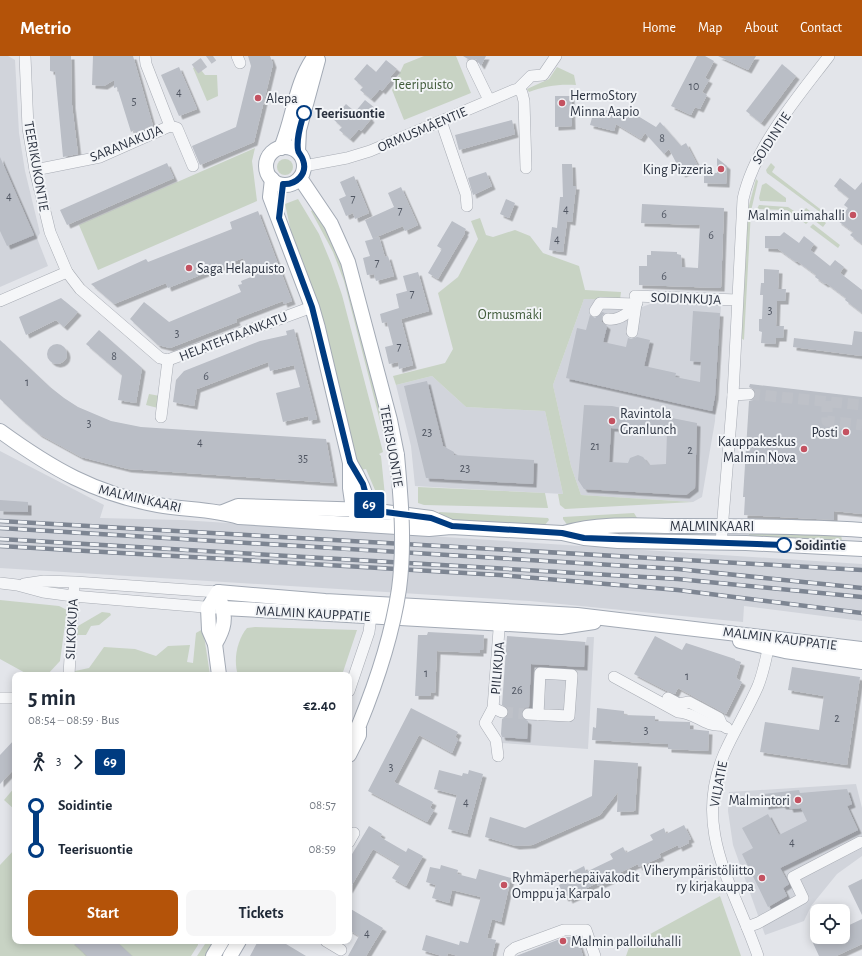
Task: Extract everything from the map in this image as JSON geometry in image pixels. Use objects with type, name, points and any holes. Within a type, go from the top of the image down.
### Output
[{"type":"main road","points":[[280,148],[300,84],[307,66],[315,56]]},
{"type":"main road","points":[[298,151],[288,147],[280,148],[271,154],[267,161],[267,169],[278,182],[290,184],[302,172],[302,158],[298,151],[299,130],[319,56]]},
{"type":"main road","name":"TEERISUONTIE","points":[[302,172],[331,224],[348,262],[382,390],[397,455],[402,518],[399,589],[383,661],[374,688],[354,731]]},
{"type":"main road","points":[[278,182],[270,197],[312,307],[350,462],[350,488],[353,509],[360,524],[370,510],[363,484],[350,462]]},
{"type":"main road","name":"MALMINKAARI","points":[[0,431],[60,471],[90,486],[156,505],[178,509],[223,512],[239,517],[429,529],[452,526],[562,533],[584,538],[618,541],[721,543],[862,549]]},
{"type":"main road","name":"MALMINKAARI","points":[[223,512],[238,506],[370,510],[431,518],[452,526]]},
{"type":"main road","name":"MALMINKAARI","points":[[562,533],[602,526],[722,525],[862,530]]},
{"type":"main road","points":[[218,592],[208,608],[208,630],[215,644],[219,672]]},
{"type":"main road","points":[[215,644],[223,630],[223,608],[218,592]]},
{"type":"main road","name":"MALMIN KAUPPATIE","points":[[218,592],[372,610]]},
{"type":"main road","name":"MALMIN KAUPPATIE","points":[[223,608],[372,610],[500,617],[576,615],[697,629],[770,642],[862,662]]},
{"type":"main road","name":"MALMIN KAUPPATIE","points":[[770,642],[862,649]]},
{"type":"main road","points":[[213,956],[220,944]]},
{"type":"main road","points":[[230,956],[237,944]]},
{"type":"street","name":"TEERIKUKONTIE","points":[[25,56],[28,128],[35,170],[50,232],[67,272]]},
{"type":"street","points":[[145,56],[146,64],[170,126],[177,128],[193,166]]},
{"type":"street","name":"ORMUSMÄENTIE","points":[[302,172],[365,153],[518,89],[531,76],[543,75],[556,56]]},
{"type":"street","name":"SOIDINTIE","points":[[721,543],[733,395],[742,200],[748,177],[761,151],[829,56]]},
{"type":"street","points":[[472,66],[489,100]]},
{"type":"street","points":[[518,89],[522,93],[524,101],[526,168]]},
{"type":"street","points":[[441,121],[466,194],[467,206]]},
{"type":"street","name":"SARANAKUJA","points":[[35,170],[100,157],[170,126]]},
{"type":"street","points":[[0,301],[67,272]]},
{"type":"street","name":"HELATEHTAANKATU","points":[[67,272],[74,284],[160,358],[168,360],[312,307]]},
{"type":"street","points":[[608,319],[616,319],[630,311],[638,299]]},
{"type":"street","points":[[632,332],[638,299]]},
{"type":"street","name":"SOIDINKUJA","points":[[595,311],[600,303],[638,299],[737,300]]},
{"type":"street","points":[[161,417],[168,360]]},
{"type":"street","points":[[733,395],[749,394]]},
{"type":"street","name":"MALMIN KAUPPATIE","points":[[17,585],[44,581],[74,582],[218,592]]},
{"type":"street","name":"SILKOKUJA","points":[[69,672],[74,582]]},
{"type":"street","name":"MALMIN KAUPPATIE","points":[[0,583],[17,585],[43,592],[73,596],[223,608]]},
{"type":"street","points":[[352,682],[369,632],[372,610]]},
{"type":"street","name":"PIILIKUJA","points":[[498,756],[496,740],[485,723],[498,710],[500,617]]},
{"type":"street","name":"VILJATIE","points":[[758,956],[716,848],[712,820],[712,804],[724,754],[758,686],[770,642]]},
{"type":"street","points":[[540,673],[572,675],[569,716],[533,714],[540,673]]},
{"type":"street","points":[[614,678],[678,712],[689,712],[713,726],[722,725]]},
{"type":"street","points":[[635,680],[679,704],[689,702],[719,718],[722,725],[734,732]]},
{"type":"street","points":[[0,698],[12,698]]},
{"type":"street","points":[[747,927],[758,923],[803,898],[793,877],[860,842]]},
{"type":"street","points":[[509,956],[510,952],[515,948],[564,930],[586,930],[595,956]]},
{"type":"street","points":[[331,944],[341,950]]},
{"type":"shaded area","points":[[0,56],[8,56],[15,60],[19,133],[25,171],[40,233],[37,238],[48,266],[0,287]]},
{"type":"shaded area","points":[[584,299],[628,300],[639,308],[656,302],[721,305],[715,421],[702,497],[693,502],[581,495],[571,466],[553,385]]},
{"type":"shaded area","points":[[432,376],[466,407],[545,411],[563,494],[415,486],[411,446],[396,385]]},
{"type":"shaded area","points":[[0,451],[104,505],[100,518],[181,520],[862,564],[862,621],[744,606],[743,622],[530,601],[0,568]]},
{"type":"shaded area","points":[[508,637],[586,642],[587,637],[594,637],[588,749],[501,743]]},
{"type":"shaded area","points":[[856,784],[862,808],[862,856],[837,874],[813,904],[810,904],[810,908],[804,921],[765,935],[733,845],[728,811],[729,792]]},
{"type":"green space","name":"Teeripuisto","points":[[424,56],[456,56],[471,93],[404,120],[392,90],[404,64]]},
{"type":"green space","points":[[197,65],[205,75],[217,75],[218,96],[207,101],[193,68]]},
{"type":"green space","points":[[557,67],[574,75],[576,85],[552,86],[529,92],[527,89],[549,79]]},
{"type":"green space","points":[[255,148],[252,161],[257,201],[98,270],[79,225]]},
{"type":"green space","points":[[282,159],[288,159],[293,164],[291,173],[288,175],[282,175],[277,170],[277,164]]},
{"type":"green space","points":[[771,163],[775,167],[772,172],[824,212],[824,215],[767,173],[766,170]]},
{"type":"green space","points":[[756,179],[758,181],[751,211],[744,340],[741,338],[747,213]]},
{"type":"green space","points":[[766,183],[786,198],[786,202],[760,201],[759,198],[762,185]]},
{"type":"green space","points":[[298,199],[319,234],[342,295],[383,452],[379,454],[381,456],[385,496],[380,490],[375,490],[366,469],[361,470],[358,465],[292,236],[285,204]]},
{"type":"green space","points":[[759,205],[788,207],[809,221],[806,224],[787,210],[757,209]]},
{"type":"green space","points":[[806,208],[826,223],[823,227],[803,212]]},
{"type":"green space","points":[[314,209],[329,232],[344,267],[382,412],[389,447],[387,448],[344,281],[333,252],[311,211]]},
{"type":"green space","name":"Ormusmäki","points":[[480,218],[486,235],[493,237],[515,230],[530,236],[543,253],[579,266],[585,290],[621,292],[620,300],[584,299],[553,385],[571,466],[581,495],[693,502],[565,509],[560,505],[558,494],[563,494],[545,411],[466,407],[432,376],[396,385],[393,376],[445,363],[453,349],[438,293],[458,277],[478,239],[471,221]]},
{"type":"green space","points":[[813,224],[840,245],[838,248],[810,227]]},
{"type":"green space","points":[[149,394],[160,396],[158,408],[146,405]]},
{"type":"green space","points":[[418,487],[545,493],[548,508],[424,505],[418,503]]},
{"type":"green space","points":[[439,512],[548,518],[549,520],[544,526],[461,521],[440,517]]},
{"type":"green space","points":[[634,513],[639,521],[568,526],[563,519],[563,517]]},
{"type":"green space","points":[[749,529],[841,534],[842,541],[749,537]]},
{"type":"green space","points":[[618,531],[704,532],[689,536],[639,533],[586,535]]},
{"type":"green space","points":[[0,600],[59,606],[67,610],[60,661],[50,672],[24,672],[0,659]]},
{"type":"green space","points":[[102,612],[110,613],[111,615],[99,625],[91,626],[86,635],[77,635],[78,626]]},
{"type":"green space","points":[[247,628],[357,630],[343,672],[238,672],[236,657],[238,644]]},
{"type":"green space","points":[[203,629],[210,672],[75,672],[89,668],[104,647],[135,649],[156,656],[168,646],[190,645],[187,662],[193,663],[196,633]]},
{"type":"green space","points":[[12,791],[12,807],[4,800]]},
{"type":"green space","points":[[12,852],[12,944],[198,945],[191,956],[0,956],[0,865]]},
{"type":"green space","points":[[720,896],[741,956],[626,956],[630,945]]},
{"type":"green space","points":[[205,944],[216,944],[208,956],[197,956]]},
{"type":"building","points":[[50,56],[71,56],[72,105],[78,154],[63,157],[55,72],[50,71]]},
{"type":"building","points":[[93,56],[133,56],[153,126],[135,134],[134,130],[131,132],[117,87],[114,88],[114,80],[104,86],[92,85]]},
{"type":"building","points":[[248,56],[270,56],[273,64],[254,142],[200,165],[192,146],[236,127],[251,66]]},
{"type":"building","points":[[463,56],[486,56],[481,66],[476,59],[468,59]]},
{"type":"building","points":[[697,56],[705,56],[714,61],[705,78],[709,80],[702,92],[707,95],[700,109],[695,107],[691,115],[671,106]]},
{"type":"building","points":[[718,56],[756,56],[748,70]]},
{"type":"building","points":[[386,60],[397,69],[390,77],[392,79],[382,91],[380,89],[371,99],[360,90],[363,87],[354,79],[367,64],[376,72]]},
{"type":"building","points":[[782,64],[796,76],[761,123],[746,111]]},
{"type":"building","points":[[179,67],[197,109],[179,116],[161,75]]},
{"type":"building","points":[[555,96],[571,96],[572,126],[555,127]]},
{"type":"building","points":[[365,100],[376,109],[369,117],[371,119],[361,131],[359,129],[350,139],[339,130],[342,127],[333,119],[346,104],[355,112]]},
{"type":"building","points":[[595,107],[625,115],[628,110],[656,127],[660,122],[681,146],[686,143],[698,166],[682,174],[669,149],[664,154],[645,133],[641,139],[616,124],[614,131],[590,125]]},
{"type":"building","points":[[512,120],[515,134],[459,150],[455,135]]},
{"type":"building","points":[[0,157],[34,235],[7,246],[0,231]]},
{"type":"building","points":[[717,158],[727,166],[726,184],[704,183],[704,172],[717,173]]},
{"type":"building","points":[[167,163],[174,178],[67,225],[60,210]]},
{"type":"building","points":[[562,164],[572,164],[573,186],[576,186],[572,222],[567,221],[563,252],[549,250],[552,227],[557,228],[560,197],[563,197]]},
{"type":"building","points":[[486,172],[492,186],[473,195],[468,178]]},
{"type":"building","points":[[354,176],[369,213],[355,219],[353,213],[346,216],[339,199],[346,196],[340,182]]},
{"type":"building","name":"Malmin uimahalli","points":[[840,178],[855,190],[862,182],[862,244],[850,235],[853,232],[838,221],[848,208],[844,205],[849,198],[834,186]]},
{"type":"building","points":[[401,187],[418,225],[405,231],[403,226],[374,238],[379,237],[385,257],[388,256],[394,276],[376,281],[374,274],[367,275],[363,258],[370,256],[365,241],[373,239],[365,220],[394,207],[388,193]]},
{"type":"building","points":[[506,199],[515,203],[509,218],[500,214]]},
{"type":"building","points":[[642,204],[724,208],[721,288],[639,285],[639,266],[647,266],[647,255],[651,255],[651,251],[677,252],[677,254],[681,255],[682,267],[698,268],[700,225],[641,223]]},
{"type":"building","points":[[258,211],[292,301],[284,304],[283,301],[236,319],[237,322],[170,348],[158,345],[130,319],[144,302],[169,322],[241,292],[238,285],[242,284],[241,281],[251,277],[243,258],[168,288],[166,283],[114,304],[91,284],[146,259],[148,262],[232,229],[230,222]]},
{"type":"building","points":[[452,221],[466,229],[438,279],[428,273],[442,249],[437,246]]},
{"type":"building","points":[[784,232],[799,243],[804,236],[814,244],[810,250],[830,266],[835,260],[844,267],[840,273],[862,290],[862,313],[845,300],[846,298],[826,283],[825,284],[815,277],[816,275],[797,261],[796,262],[778,249],[765,248],[765,236],[780,236]]},
{"type":"building","points":[[764,269],[779,270],[778,289],[786,289],[785,301],[777,301],[776,326],[784,326],[783,338],[776,338],[775,344],[761,343],[762,332],[759,331],[759,319],[762,319],[763,295],[760,295],[761,283],[764,283]]},
{"type":"building","points":[[418,272],[429,311],[401,319],[413,365],[399,369],[398,362],[389,364],[385,347],[393,345],[387,322],[382,323],[380,314],[399,308],[396,294],[407,291],[403,276]]},
{"type":"building","points":[[61,298],[78,312],[64,327],[56,320],[26,335],[19,317]]},
{"type":"building","points":[[693,311],[720,313],[715,396],[712,411],[566,378],[577,328],[586,330],[590,315],[595,318],[602,312],[605,313],[602,316],[602,322],[607,326],[603,342],[626,347],[628,338],[631,339],[637,337],[650,340],[644,366],[676,373],[675,377],[700,382],[701,362],[690,361]]},
{"type":"building","points":[[294,329],[317,419],[309,421],[308,416],[283,422],[276,393],[300,387],[294,365],[270,371],[268,362],[197,389],[194,406],[173,402],[176,380],[184,371],[260,341],[287,335],[286,331]]},
{"type":"building","points":[[99,330],[142,368],[136,403],[118,400],[122,375],[86,344]]},
{"type":"building","points":[[854,331],[862,332],[862,356],[793,347],[794,338],[852,345]]},
{"type":"building","points":[[0,340],[50,387],[64,398],[78,407],[111,421],[141,427],[326,439],[334,483],[128,469],[81,457],[39,434],[0,399]]},
{"type":"building","points":[[57,344],[64,347],[67,354],[64,361],[57,364],[50,361],[47,354],[50,347]]},
{"type":"building","points":[[427,381],[443,446],[454,452],[454,455],[534,460],[533,484],[426,478],[404,386]]},
{"type":"building","name":"Kauppakeskus Malmin Nova","points":[[750,384],[862,397],[862,514],[834,511],[834,520],[744,515],[745,497],[743,497],[749,401],[753,400],[756,394],[755,390],[749,387]]},
{"type":"building","points":[[584,405],[612,406],[697,423],[695,488],[686,495],[584,489],[578,480]],"holes":[[[611,428],[667,431],[666,464],[649,465],[643,457],[638,455],[630,458],[628,463],[609,462]]]},
{"type":"building","points":[[0,500],[28,502],[28,512],[0,511]]},
{"type":"building","points":[[428,632],[484,635],[483,650],[480,650],[480,653],[437,651],[435,693],[431,692],[430,696],[415,696],[418,635],[427,635]]},
{"type":"building","points":[[507,636],[585,642],[584,667],[531,664],[529,707],[524,708],[521,713],[522,718],[528,721],[527,739],[502,737],[501,734],[502,719],[506,717],[509,712],[507,708],[502,705]]},
{"type":"building","points":[[655,636],[682,650],[686,643],[741,662],[736,678],[742,682],[726,714],[678,688],[675,694],[634,674]]},
{"type":"building","points":[[792,667],[860,677],[847,765],[760,752],[765,722],[819,730],[824,696],[788,690]]},
{"type":"building","points":[[411,708],[458,732],[455,737],[458,739],[452,753],[419,735],[394,782],[433,802],[430,808],[434,810],[427,822],[368,791]]},
{"type":"building","points":[[597,708],[624,711],[624,715],[655,716],[655,721],[690,722],[690,729],[709,731],[708,751],[668,749],[668,744],[592,740],[593,727],[596,728]]},
{"type":"building","points":[[12,742],[12,771],[0,784],[0,755]]},
{"type":"building","points":[[594,760],[638,763],[635,811],[617,812],[618,792],[600,815],[532,845],[516,846],[485,837],[490,817],[525,828],[592,796]]},
{"type":"building","points":[[439,770],[462,776],[463,773],[468,774],[469,770],[483,774],[467,834],[448,829],[457,795],[434,789]]},
{"type":"building","points":[[847,789],[852,804],[847,806],[858,830],[780,868],[789,884],[783,888],[787,896],[768,907],[742,854],[753,848],[742,828],[768,814],[779,835],[807,821],[801,808],[790,809],[789,806],[783,806],[781,804],[765,806],[764,794],[799,790],[800,793]]},
{"type":"building","points":[[684,825],[691,839],[688,840],[689,843],[679,848],[678,845],[659,854],[661,857],[639,867],[638,864],[619,873],[620,876],[598,886],[597,883],[579,892],[580,895],[569,900],[568,897],[565,898],[559,885],[572,878],[570,873],[584,866],[586,872],[613,859],[610,854],[623,847],[626,853],[653,840],[650,835],[664,828],[666,834]]},
{"type":"building","points":[[369,826],[382,834],[380,837],[406,852],[408,848],[423,856],[406,886],[392,878],[400,865],[373,849],[352,885],[352,854]]},
{"type":"building","points":[[441,865],[458,870],[457,874],[476,879],[479,869],[511,878],[501,922],[492,919],[487,938],[496,940],[492,956],[458,956],[448,953],[447,956],[442,956],[422,950],[426,935],[459,945],[460,941],[468,943],[481,897],[452,890],[449,903],[432,898],[436,885],[426,882],[430,867],[440,869]]},
{"type":"building","points":[[862,879],[862,915],[848,886]]},
{"type":"building","points":[[352,910],[383,928],[366,956],[348,956],[359,936],[352,932]]},
{"type":"building","points":[[862,919],[862,944],[836,956],[819,956],[813,944],[850,944],[850,925]]},
{"type":"building","name":"Malmin palloiluhalli","points":[[565,937],[577,937],[583,956],[516,956]]},
{"type":"building","points":[[74,944],[119,944],[132,956],[87,956]]},
{"type":"building","points":[[256,944],[286,944],[306,956],[250,956]]},
{"type":"tunnel","points":[[195,69],[213,56]]},
{"type":"tunnel","points":[[749,394],[862,405]]},
{"type":"tunnel","points":[[827,401],[827,421],[862,425]]},
{"type":"tunnel","points":[[502,712],[528,714]]},
{"type":"railway","points":[[0,521],[862,570]]},
{"type":"railway","points":[[0,528],[678,569],[862,588]]},
{"type":"railway","points":[[0,539],[678,579],[862,597]]},
{"type":"railway","points":[[0,546],[500,575],[678,590],[862,613]]},
{"type":"bus line","name":"69","points":[[304,113],[299,130],[298,151],[304,162],[304,170],[297,181],[287,185],[283,184],[279,218],[312,307],[350,462],[363,484],[367,494],[370,510],[431,518],[452,526],[562,533],[584,538],[618,541],[784,545]]},
{"type":"place","name":"Alepa","points":[[258,98]]},
{"type":"place","name":"HermoStory Minna Aapio","points":[[562,103]]},
{"type":"place","name":"Teerisuontie","points":[[304,113]]},
{"type":"place","name":"King Pizzeria","points":[[721,169]]},
{"type":"place","name":"Malmin uimahalli","points":[[853,215]]},
{"type":"place","name":"Saga Helapuisto","points":[[189,268]]},
{"type":"place","name":"Ravintola Granlunch","points":[[612,421]]},
{"type":"place","name":"Posti","points":[[846,432]]},
{"type":"place","name":"Kauppakeskus Malmin Nova","points":[[804,449]]},
{"type":"place","name":"Soidintie","points":[[784,545]]},
{"type":"place","name":"Malmintori","points":[[798,800]]},
{"type":"place","name":"Viherympäristöliitto ry kirjakauppa","points":[[762,878]]},
{"type":"place","name":"Ryhmäperhepäiväkodit Omppu ja Karpalo","points":[[504,885]]},
{"type":"place","name":"Malmin palloiluhalli","points":[[563,941]]}]
